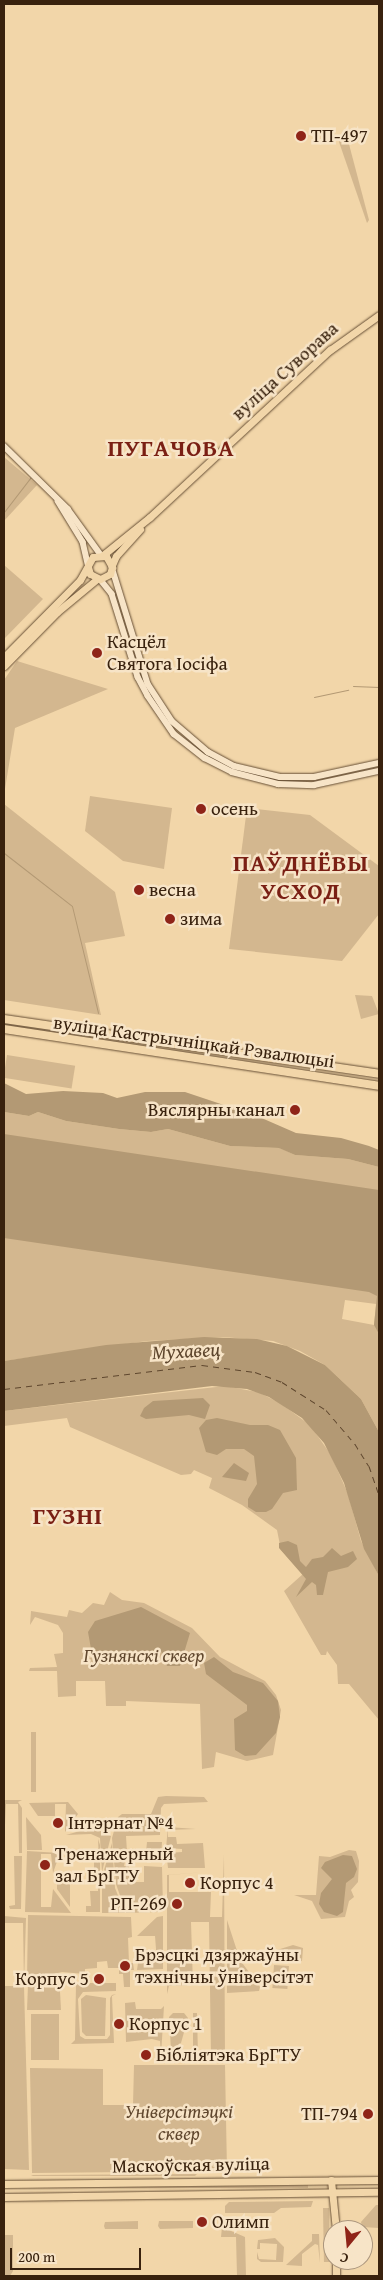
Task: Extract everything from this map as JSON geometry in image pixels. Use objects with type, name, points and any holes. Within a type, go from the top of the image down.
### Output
[{"type":"highway","name":"вуліца Кастрычніцкай Рэвалюцыі","points":[[4,1019],[379,1074]]},
{"type":"highway","name":"вуліца Кастрычніцкай Рэвалюцыі","points":[[4,1030],[379,1086]]},
{"type":"highway","points":[[112,1047],[113,1036]]},
{"type":"highway","points":[[133,1050],[135,1039]]},
{"type":"main road","name":"вуліца Суворава","points":[[102,555],[150,517],[330,350],[379,315]]},
{"type":"main road","name":"вуліца Суворава","points":[[112,566],[116,556],[150,517]]},
{"type":"main road","points":[[4,657],[71,590],[93,557],[102,555],[112,566],[110,574],[98,579],[56,612],[4,666]]},
{"type":"main road","points":[[88,565],[90,574],[98,579]]},
{"type":"main road","points":[[331,2180],[334,2193],[335,2220]]},
{"type":"main road","name":"Маскоўская вуліца","points":[[4,2184],[379,2180]]},
{"type":"main road","name":"Маскоўская вуліца","points":[[4,2197],[379,2192]]},
{"type":"street","points":[[4,446],[73,514],[102,555]]},
{"type":"street","points":[[53,493],[83,542],[88,565]]},
{"type":"street","points":[[112,566],[148,684],[169,717],[188,738],[227,763],[280,777],[314,777],[379,763]]},
{"type":"street","points":[[98,579],[112,594],[142,687],[161,717],[191,749],[226,770],[262,781],[314,785],[379,771]]},
{"type":"street","points":[[357,768],[359,776]]},
{"type":"green space","points":[[345,129],[369,220],[367,223],[339,142]]},
{"type":"green space","points":[[4,457],[37,485],[4,521]]},
{"type":"green space","points":[[4,565],[43,599],[4,639]]},
{"type":"green space","points":[[17,661],[108,689],[15,728],[4,795],[4,680]]},
{"type":"green space","points":[[90,796],[172,808],[164,869],[123,861],[85,831]]},
{"type":"green space","points":[[4,804],[115,892],[125,936],[85,943],[101,1015],[4,1000]]},
{"type":"green space","points":[[247,808],[310,815],[379,866],[379,914],[342,961],[229,949]]},
{"type":"green space","points":[[355,995],[372,996],[379,1014],[361,1019]]},
{"type":"green space","points":[[7,1055],[75,1066],[72,1089],[4,1078]]},
{"type":"green space","points":[[4,1112],[29,1116],[38,1112],[66,1121],[119,1129],[151,1132],[168,1129],[230,1146],[280,1148],[295,1155],[348,1159],[379,1167],[379,1432],[361,1399],[325,1365],[300,1351],[273,1341],[223,1337],[147,1341],[4,1361]],"holes":[[[345,1300],[376,1304],[374,1325],[342,1319]]]},
{"type":"green space","points":[[225,1386],[258,1392],[280,1403],[310,1425],[331,1455],[348,1494],[361,1541],[379,1576],[379,1720],[349,1684],[338,1684],[337,1665],[327,1651],[326,1655],[321,1655],[284,1591],[303,1574],[281,1550],[277,1530],[242,1505],[209,1488],[212,1478],[194,1470],[191,1474],[181,1475],[70,1427],[67,1418],[4,1426],[4,1411]]},
{"type":"green space","name":"Гузнянскі сквер","points":[[110,1592],[122,1600],[144,1603],[192,1628],[220,1657],[265,1681],[276,1695],[281,1710],[273,1755],[247,1761],[216,1752],[214,1767],[202,1769],[200,1704],[126,1701],[126,1706],[106,1706],[105,1681],[76,1681],[76,1696],[58,1697],[57,1671],[29,1671],[30,1668],[57,1667],[54,1654],[63,1653],[63,1633],[58,1625],[35,1617],[30,1625],[31,1611],[67,1617],[69,1610],[82,1613],[93,1603],[104,1605]]},
{"type":"green space","points":[[31,1732],[36,1732],[36,1792],[31,1792]]},
{"type":"green space","points":[[158,1797],[204,1797],[208,1802],[164,1804],[161,1808],[160,1835],[126,1836],[127,1852],[146,1852],[147,1842],[162,1842],[161,1859],[125,1861],[124,1866],[129,1866],[129,1882],[144,1882],[144,1866],[162,1867],[163,1908],[160,1912],[126,1913],[116,1884],[112,1838],[118,1817],[122,1814],[151,1814]]},
{"type":"green space","points":[[4,1800],[22,1800],[18,1802],[22,1808],[22,1853],[19,1853],[18,1804],[6,1804],[4,1846]]},
{"type":"green space","points":[[68,1802],[78,1814],[65,1832],[66,1804],[55,1804],[55,1816],[38,1816],[29,1803]]},
{"type":"green space","points":[[26,1817],[41,1835],[42,1850],[27,1850]]},
{"type":"green space","points":[[94,1827],[111,1836],[102,1872],[100,1838],[91,1834],[66,1835]]},
{"type":"green space","points":[[168,1827],[196,1829],[168,1830],[168,1837],[176,1837],[177,1844],[203,1843],[205,1868],[168,1868],[167,1859],[171,1858],[171,1854],[167,1853],[182,1852],[182,1849],[166,1848]]},
{"type":"green space","points":[[98,1839],[100,1845],[100,1912],[86,1912],[86,1906],[91,1906],[90,1891],[98,1891],[98,1869],[94,1869],[94,1862],[99,1861]]},
{"type":"green space","points":[[112,1843],[115,1888],[125,1913],[102,1913],[102,1877]]},
{"type":"green space","points":[[349,1850],[356,1851],[359,1861],[358,1882],[351,1890],[354,1897],[349,1901],[345,1917],[321,1919],[312,1901],[294,1895],[316,1895],[319,1856],[330,1857]]},
{"type":"green space","points":[[27,1851],[60,1853],[53,1873],[51,1854],[41,1854],[41,1907],[51,1907],[53,1889],[71,1913],[25,1912]]},
{"type":"green space","points":[[224,1854],[225,2062],[193,2061],[193,2013],[197,2013],[198,2056],[211,2056],[209,1922],[191,1922],[193,1985],[169,1986],[167,1994],[167,1875],[205,1872],[169,1875],[169,1892],[211,1892],[210,1917],[222,1917]]},
{"type":"green space","points":[[14,1856],[22,1856],[21,1909],[10,1909],[9,1906],[15,1905]]},
{"type":"green space","points":[[68,1875],[70,1877],[70,1907],[57,1889],[57,1876]]},
{"type":"green space","points":[[28,1915],[131,1917],[132,1937],[128,1938],[129,1963],[133,1963],[134,1970],[130,1970],[130,1987],[124,1987],[123,1974],[119,1974],[119,1968],[108,1968],[107,1961],[97,1962],[97,1968],[85,1969],[85,1974],[62,1972],[27,1980]]},
{"type":"green space","points":[[4,1916],[26,1918],[24,1985],[23,1923],[4,1923]]},
{"type":"green space","points":[[163,1916],[163,1969],[137,1970],[138,1963],[157,1962],[155,1936],[137,1936],[157,1917]]},
{"type":"green space","points":[[227,1920],[240,1960],[260,1987],[259,1991],[227,1993]]},
{"type":"green space","points":[[293,1945],[303,1948],[302,1961],[278,1963],[277,1950]]},
{"type":"green space","points":[[274,1965],[289,1966],[287,1989],[272,1988]]},
{"type":"green space","points":[[59,1973],[61,2010],[27,2010],[28,1985]]},
{"type":"green space","points":[[76,1983],[116,1983],[116,1991],[83,1992],[78,1999],[80,2036],[85,2039],[107,2039],[110,2035],[110,1998],[112,1995],[116,1994],[112,1996],[114,2043],[71,2044],[75,2040]]},
{"type":"green space","points":[[4,1986],[24,1986],[29,2170],[4,2169]]},
{"type":"green space","points":[[86,1995],[106,1998],[105,2036],[86,2036],[82,2032],[81,1999]]},
{"type":"green space","points":[[135,2002],[136,2009],[161,2009],[164,2006],[161,2056],[160,2041],[152,2039],[126,2042],[125,2003]]},
{"type":"green space","points":[[173,2013],[184,2013],[188,2018],[181,2043],[171,2049],[169,2017]]},
{"type":"green space","points":[[31,2014],[59,2014],[59,2060],[31,2060]]},
{"type":"green space","name":"Універсітэцкі сквер","points":[[134,2065],[225,2065],[227,2171],[32,2173],[30,2068],[103,2069],[103,2105],[133,2105]]},
{"type":"green space","points":[[197,2174],[195,2176],[31,2176],[33,2175]]},
{"type":"green space","points":[[34,2184],[308,2184],[308,2188],[34,2188]]},
{"type":"green space","points":[[313,2201],[311,2207],[281,2208],[274,2213],[225,2213],[225,2206],[229,2202]]},
{"type":"green space","points":[[376,2205],[379,2205],[379,2228],[373,2228],[373,2220],[363,2220]]},
{"type":"green space","points":[[323,2208],[329,2208],[329,2220],[323,2220]]},
{"type":"green space","points":[[138,2221],[138,2229],[105,2229],[104,2226],[105,2222]]},
{"type":"green space","points":[[159,2221],[193,2221],[193,2228],[160,2229],[158,2226]]},
{"type":"green space","points":[[222,2227],[245,2237],[246,2276],[237,2276],[236,2237],[221,2237]]},
{"type":"green space","points":[[312,2234],[319,2234],[320,2263],[318,2245],[315,2244],[302,2254],[302,2266],[286,2265],[312,2241]]},
{"type":"green space","points":[[4,2235],[13,2235],[13,2271],[10,2276],[4,2276]]},
{"type":"green space","points":[[275,2238],[284,2247],[283,2262],[261,2262],[257,2259],[257,2252],[259,2259],[276,2260],[277,2244],[260,2243],[260,2249],[257,2249],[258,2240]]},
{"type":"water","points":[[4,1083],[26,1094],[63,1091],[103,1093],[117,1098],[145,1092],[185,1092],[257,1116],[296,1133],[341,1138],[369,1146],[379,1150],[379,1167],[348,1159],[295,1155],[279,1148],[230,1146],[168,1129],[151,1132],[119,1129],[66,1121],[38,1112],[29,1116],[4,1112]]},
{"type":"water","name":"Вяслярны канал","points":[[4,1134],[379,1190],[379,1334],[374,1325],[377,1296],[369,1292],[4,1238]]},
{"type":"water","name":"Мухавец","points":[[204,1337],[257,1339],[287,1346],[325,1365],[361,1399],[379,1432],[379,1576],[364,1549],[344,1483],[324,1443],[302,1418],[269,1397],[247,1389],[212,1386],[4,1411],[4,1361],[106,1345]]},
{"type":"water","points":[[203,1398],[210,1405],[205,1419],[189,1415],[146,1419],[140,1416],[144,1408],[153,1401]]},
{"type":"water","points":[[217,1418],[250,1425],[268,1425],[280,1430],[296,1458],[297,1490],[283,1493],[272,1509],[266,1512],[256,1512],[248,1507],[248,1499],[257,1484],[254,1456],[244,1449],[226,1449],[217,1455],[206,1452],[199,1428],[206,1420]]},
{"type":"water","points":[[234,1463],[249,1473],[246,1481],[222,1477]]},
{"type":"water","points":[[288,1541],[297,1545],[300,1561],[306,1567],[312,1559],[323,1557],[332,1548],[341,1556],[353,1551],[357,1559],[348,1567],[328,1572],[323,1595],[317,1595],[316,1585],[312,1582],[296,1597],[306,1579],[279,1548],[279,1543]]},
{"type":"water","points":[[141,1607],[190,1633],[180,1666],[167,1666],[161,1651],[156,1650],[147,1661],[139,1663],[106,1659],[91,1649],[88,1632],[95,1621]]},
{"type":"water","points":[[214,1657],[233,1672],[263,1683],[278,1701],[280,1717],[276,1733],[256,1755],[245,1756],[235,1750],[234,1719],[247,1711],[247,1705],[206,1674],[204,1663]]},
{"type":"water","points":[[343,1855],[352,1856],[357,1869],[354,1877],[346,1883],[343,1912],[337,1916],[324,1912],[319,1904],[321,1893],[332,1879],[321,1868],[325,1862]]},
{"type":"waterway","points":[[4,512],[31,477]]},
{"type":"waterway","points":[[353,686],[379,687]]},
{"type":"waterway","points":[[314,697],[348,690]]},
{"type":"waterway","points":[[4,853],[72,906],[98,1013]]},
{"type":"ferry route","points":[[4,1389],[202,1365],[255,1372],[282,1382],[326,1410],[355,1444],[369,1466],[379,1495]]},
{"type":"place","name":"ТП-497","points":[[301,136]]},
{"type":"place","name":"Касцёл Святога Іосіфа","points":[[97,653]]},
{"type":"place","name":"осень","points":[[201,809]]},
{"type":"place","name":"весна","points":[[139,890]]},
{"type":"place","name":"зима","points":[[170,919]]},
{"type":"place","name":"Вяслярны канал","points":[[295,1110]]},
{"type":"place","name":"Інтэрнат №4","points":[[58,1823]]},
{"type":"place","name":"Тренажерный зал БрГТУ","points":[[45,1865]]},
{"type":"place","name":"Корпус 4","points":[[190,1883]]},
{"type":"place","name":"РП-269","points":[[177,1904]]},
{"type":"place","name":"Брэсцкі дзяржаўны тэхнічны ўніверсітэт","points":[[125,1966]]},
{"type":"place","name":"Корпус 5","points":[[99,1979]]},
{"type":"place","name":"Корпус 1","points":[[119,2024]]},
{"type":"place","name":"Бібліятэка БрГТУ","points":[[146,2055]]},
{"type":"place","name":"ТП-794","points":[[368,2114]]},
{"type":"place","name":"Олимп","points":[[202,2222]]},
{"type":"district","name":"ПУГАЧОВА","points":[[171,448]]},
{"type":"district","name":"ПАЎДНЁВЫ УСХОД","points":[[301,877]]},
{"type":"district","name":"ГУЗНІ","points":[[68,1516]]}]
